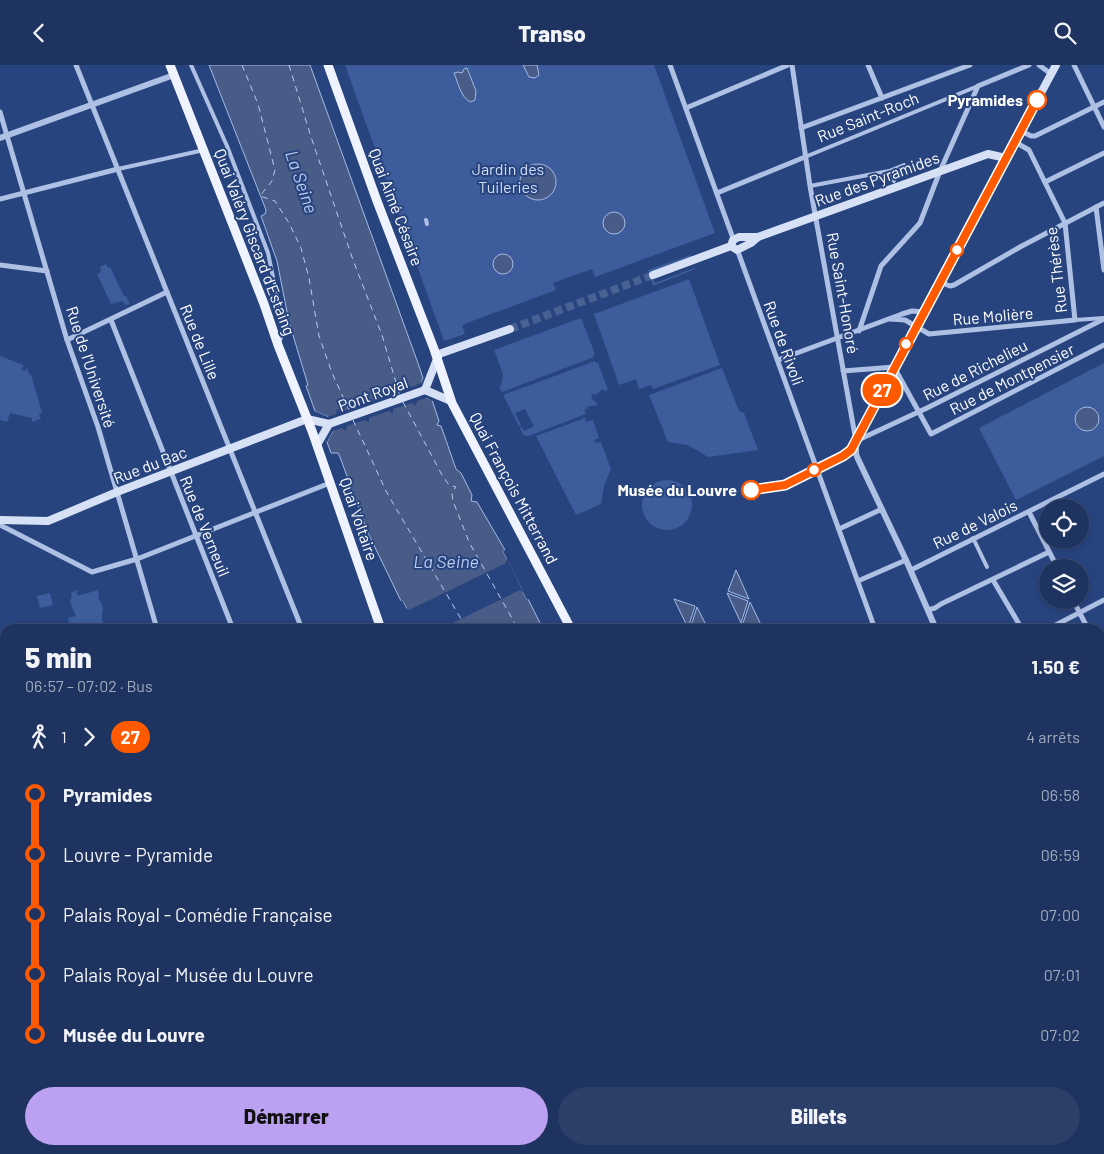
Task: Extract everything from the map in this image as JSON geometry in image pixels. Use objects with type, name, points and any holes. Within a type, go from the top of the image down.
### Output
[{"type":"main road","name":"Quai Valéry Giscard d'Estaing","points":[[170,65],[307,419]]},
{"type":"main road","name":"Quai Aimé Césaire","points":[[328,65],[377,201],[438,359]]},
{"type":"main road","points":[[1006,158],[1056,65]]},
{"type":"main road","name":"Rue des Pyramides","points":[[758,237],[988,154],[1006,158]]},
{"type":"main road","points":[[734,245],[739,237],[758,237]]},
{"type":"main road","points":[[653,275],[734,245],[751,243],[758,237]]},
{"type":"main road","points":[[438,359],[440,354],[510,329]]},
{"type":"main road","name":"Pont Royal","points":[[425,390],[438,359]]},
{"type":"main road","name":"Quai François Mitterrand","points":[[438,359],[451,401],[567,624]]},
{"type":"main road","name":"Pont Royal","points":[[307,419],[330,424],[425,390],[451,401]]},
{"type":"main road","name":"Rue du Bac","points":[[0,520],[48,521],[170,471],[307,419]]},
{"type":"main road","name":"Quai Voltaire","points":[[307,419],[379,624]]},
{"type":"main road","name":"Pont Royal","points":[[317,445],[330,424]]},
{"type":"street","name":"Rue de Lille","points":[[76,65],[300,624]]},
{"type":"street","points":[[191,65],[227,146],[268,253],[284,332],[278,345]]},
{"type":"street","name":"Rue de Rivoli","points":[[670,65],[873,624]]},
{"type":"street","points":[[686,108],[790,65]]},
{"type":"street","name":"Rue Saint-Honoré","points":[[790,65],[842,371],[856,441],[856,453],[911,570],[934,624]]},
{"type":"street","points":[[868,65],[882,97]]},
{"type":"street","points":[[802,128],[970,65]]},
{"type":"street","name":"Rue Saint-Roch","points":[[717,193],[1029,65]]},
{"type":"street","points":[[1039,65],[1051,74]]},
{"type":"street","points":[[1074,65],[1104,127]]},
{"type":"street","points":[[3,137],[174,75]]},
{"type":"street","points":[[859,331],[881,266],[920,223],[940,171],[978,86]]},
{"type":"street","points":[[1021,131],[1031,136],[1035,135],[1104,102]]},
{"type":"street","name":"Rue de l'Université","points":[[0,112],[3,137],[24,193],[67,341],[98,427],[156,624]]},
{"type":"street","name":"Rue Thérèse","points":[[1015,142],[1029,150],[1065,223],[1075,321]]},
{"type":"street","points":[[0,199],[118,169],[204,150]]},
{"type":"street","points":[[1045,182],[1104,153]]},
{"type":"street","points":[[856,441],[1006,158]]},
{"type":"street","points":[[810,185],[890,171],[904,165]]},
{"type":"street","points":[[890,171],[894,181]]},
{"type":"street","points":[[940,282],[950,286],[954,285],[1104,203]]},
{"type":"street","points":[[1096,207],[1104,270]]},
{"type":"street","points":[[0,265],[47,271]]},
{"type":"street","points":[[67,341],[167,292]]},
{"type":"street","points":[[778,360],[912,311],[924,312]]},
{"type":"street","name":"Rue Molière","points":[[890,319],[901,319],[929,334],[1075,321]]},
{"type":"street","points":[[1075,321],[1104,319]]},
{"type":"street","name":"Rue de Richelieu","points":[[856,441],[919,412],[1104,319]]},
{"type":"street","name":"Rue de Verneuil","points":[[110,320],[231,624]]},
{"type":"street","name":"Rue de Montpensier","points":[[919,412],[931,434],[1104,345]]},
{"type":"street","points":[[894,367],[919,412]]},
{"type":"street","points":[[842,371],[894,367]]},
{"type":"street","name":"Rue de Valois","points":[[911,570],[1104,474]]},
{"type":"street","points":[[0,525],[92,572],[137,559],[330,483]]},
{"type":"street","points":[[839,529],[882,509]]},
{"type":"street","points":[[1028,512],[1053,559]]},
{"type":"street","points":[[973,538],[986,567]]},
{"type":"street","points":[[928,610],[1049,552]]},
{"type":"street","points":[[858,581],[906,560]]},
{"type":"street","points":[[992,580],[1019,624]]},
{"type":"street","points":[[1057,624],[1104,600]]},
{"type":"street","points":[[1078,609],[1085,624]]},
{"type":"green space","name":"Jardin des Tuileries","points":[[345,65],[654,65],[715,233],[595,277],[592,269],[553,283],[556,290],[467,323],[462,326],[465,334],[444,341]]},
{"type":"green space","points":[[690,255],[691,257],[651,272],[655,283],[695,269],[653,286],[648,270]]},
{"type":"green space","points":[[106,264],[108,268],[110,267],[130,304],[126,305],[122,301],[111,304],[97,274],[101,272],[100,267]]},
{"type":"green space","points":[[689,279],[720,365],[653,389],[651,385],[639,389],[636,379],[619,385],[594,314]]},
{"type":"green space","points":[[581,318],[595,354],[593,355],[594,357],[502,392],[499,387],[501,386],[503,374],[494,350]]},
{"type":"green space","points":[[0,356],[23,365],[22,370],[25,371],[27,367],[42,413],[39,414],[41,420],[37,419],[32,422],[32,418],[10,413],[7,422],[0,420]]},
{"type":"green space","points":[[595,361],[598,363],[608,390],[604,391],[602,389],[594,395],[591,393],[593,399],[589,397],[598,404],[587,406],[589,408],[584,410],[586,414],[528,436],[523,435],[520,428],[522,427],[524,431],[534,426],[525,409],[515,413],[521,425],[519,426],[503,395]]},
{"type":"green space","points":[[1104,363],[1104,456],[1016,500],[979,428]]},
{"type":"green space","points":[[722,368],[739,411],[744,413],[758,450],[708,457],[688,445],[668,442],[649,395]]},
{"type":"green space","points":[[585,418],[586,422],[593,420],[599,438],[594,440],[596,443],[601,442],[611,469],[604,486],[601,504],[576,515],[536,436]]},
{"type":"green space","points":[[667,480],[681,484],[688,491],[692,505],[688,519],[681,526],[667,530],[653,526],[646,519],[642,505],[646,491],[653,484]]},
{"type":"green space","points":[[76,590],[78,591],[76,592],[78,596],[98,590],[98,597],[103,608],[102,619],[104,624],[69,624],[68,618],[76,616],[70,602],[71,593]]},
{"type":"green space","points":[[50,593],[53,605],[40,608],[37,596]]},
{"type":"water","name":"La Seine","points":[[209,65],[310,65],[419,366],[423,378],[421,384],[426,398],[432,400],[439,421],[437,425],[441,426],[456,469],[461,473],[472,495],[471,501],[477,502],[505,550],[503,551],[540,624],[415,624],[401,601],[368,533],[340,457],[338,453],[331,453],[327,442],[333,431],[328,417],[315,411],[306,386],[308,385],[289,322],[277,261],[261,216],[265,214],[266,210]]},
{"type":"water","points":[[523,65],[537,65],[539,75],[535,78],[529,77]]},
{"type":"water","points":[[467,68],[476,91],[475,100],[471,102],[462,94],[454,73],[462,73]]},
{"type":"water","points":[[538,164],[551,169],[556,182],[551,195],[538,200],[525,195],[520,182],[525,169]]},
{"type":"water","points":[[614,212],[622,215],[625,223],[622,231],[614,234],[606,231],[603,223],[606,215]]},
{"type":"water","points":[[499,254],[507,254],[513,260],[513,268],[507,274],[499,274],[493,268],[493,260]]},
{"type":"water","points":[[1087,407],[1095,411],[1099,419],[1095,427],[1087,431],[1079,427],[1075,419],[1079,411]]},
{"type":"water","points":[[736,570],[749,599],[728,591]]},
{"type":"water","points":[[727,593],[748,601],[741,623]]},
{"type":"water","points":[[674,599],[695,606],[689,624],[686,624]]},
{"type":"water","points":[[750,602],[761,624],[743,624]]},
{"type":"water","points":[[697,607],[706,624],[692,624]]},
{"type":"pier","points":[[425,376],[424,383],[428,396],[433,398],[435,402],[426,398],[417,401],[416,406],[412,403],[393,409],[393,414],[389,411],[369,418],[369,423],[365,420],[347,426],[346,431],[342,428],[333,431],[327,442],[326,439],[330,431],[326,419],[317,415],[315,411],[328,417],[336,414],[337,409],[341,412],[360,405],[360,401],[364,404],[383,397],[385,393],[388,395],[407,388],[408,384],[412,387],[421,383]]},
{"type":"pier","points":[[507,549],[509,562],[522,589],[531,598],[527,600],[520,590],[450,624],[412,624],[406,611],[398,602],[402,600],[409,610],[506,563],[507,559],[503,551]]},
{"type":"ferry route","points":[[242,65],[258,104],[275,170],[272,181],[260,196],[275,201],[289,223],[301,248],[309,278],[319,336],[332,373],[351,414]]},
{"type":"ferry route","points":[[289,65],[311,137],[353,260],[382,335],[400,396]]},
{"type":"ferry route","points":[[403,402],[442,475],[449,485],[456,487],[452,493],[453,501],[469,542],[515,624]]},
{"type":"ferry route","points":[[353,420],[387,493],[464,624]]},
{"type":"tunnel","points":[[510,329],[653,275]]},
{"type":"bus line","name":"27","points":[[751,490],[785,485],[802,478],[851,450],[1037,100]]},
{"type":"place","name":"Pyramides","points":[[1037,100]]},
{"type":"place","name":"Musée du Louvre","points":[[751,490]]}]
